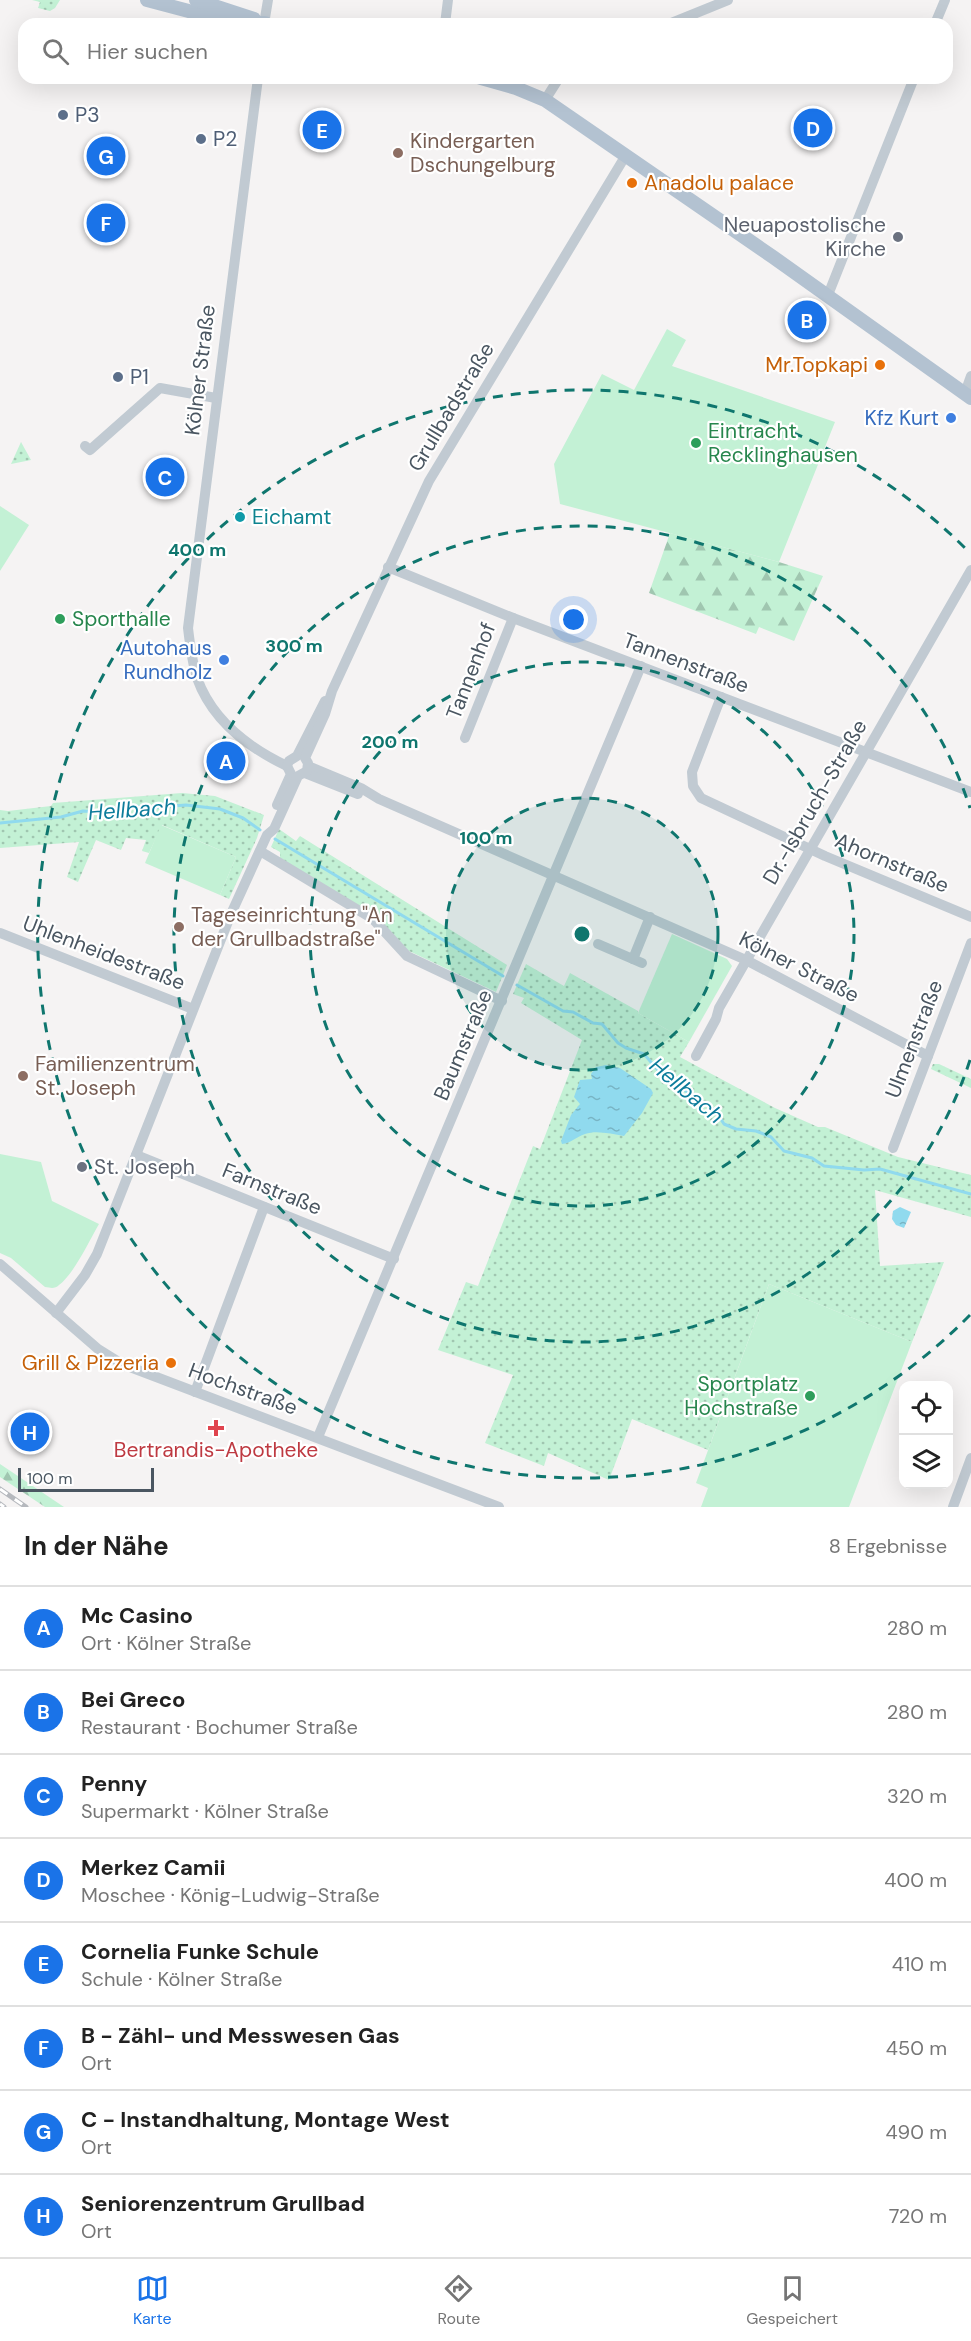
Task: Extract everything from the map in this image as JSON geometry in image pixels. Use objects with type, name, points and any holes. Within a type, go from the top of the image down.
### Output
[{"type":"main road","points":[[147,0],[215,18]]},
{"type":"main road","points":[[196,0],[248,18]]},
{"type":"main road","points":[[502,84],[545,100],[828,295],[968,396]]},
{"type":"street","points":[[266,18],[268,0]]},
{"type":"street","points":[[446,18],[448,0]]},
{"type":"street","points":[[684,18],[728,0]]},
{"type":"street","points":[[938,18],[945,0]]},
{"type":"street","name":"Kölner Straße","points":[[257,84],[188,628],[192,658],[200,685],[226,724],[267,756],[361,788],[379,799],[746,960],[928,1056]]},
{"type":"street","points":[[545,100],[555,84]]},
{"type":"street","points":[[828,295],[912,84]]},
{"type":"street","name":"Grullbadstraße","points":[[56,1313],[85,1275],[97,1254],[231,914],[267,835],[267,827],[298,766],[318,711],[332,691],[388,567],[435,471],[626,155]]},
{"type":"street","points":[[968,396],[971,376]]},
{"type":"street","points":[[85,446],[90,450],[160,388],[216,398]]},
{"type":"street","name":"Tannenstraße","points":[[388,567],[513,618],[971,792]]},
{"type":"street","name":"Dr.-Isbruch-Straße","points":[[696,1056],[746,960],[971,570]]},
{"type":"street","name":"Tannenhof","points":[[465,738],[513,618]]},
{"type":"street","name":"Baumstraße","points":[[318,1437],[641,666]]},
{"type":"street","name":"Ahornstraße","points":[[721,697],[692,772],[696,793],[706,802],[971,917]]},
{"type":"street","points":[[260,851],[373,919],[407,956],[502,1001]]},
{"type":"street","points":[[598,944],[638,961],[650,917]]},
{"type":"street","name":"Uhlenheidestraße","points":[[0,933],[193,1009]]},
{"type":"street","name":"Ulmenstraße","points":[[893,1148],[971,943]]},
{"type":"street","name":"Farnstraße","points":[[136,1155],[394,1259]]},
{"type":"street","points":[[195,1392],[264,1207]]},
{"type":"street","name":"Hochstraße","points":[[0,1264],[98,1348],[122,1364],[318,1437],[474,1503],[499,1507]]},
{"type":"street","points":[[954,1507],[971,1458]]},
{"type":"green space","points":[[32,0],[60,0],[50,11],[38,8],[40,2]]},
{"type":"green space","name":"Eintracht Recklinghausen","points":[[667,329],[686,340],[672,366],[835,422],[779,562],[560,504],[554,464],[602,374],[634,390]]},
{"type":"green space","points":[[21,442],[31,460],[11,464]]},
{"type":"green space","points":[[0,506],[29,525],[0,571]]},
{"type":"green space","points":[[670,533],[823,576],[794,641],[759,627],[756,634],[649,593]]},
{"type":"green space","points":[[182,793],[215,796],[264,815],[257,838],[229,899],[220,895],[236,857],[162,825],[149,853],[142,851],[146,840],[126,838],[121,850],[96,840],[78,882],[67,877],[79,842],[0,848],[0,810],[51,806],[53,803]]},
{"type":"green space","points":[[161,825],[236,857],[220,895],[145,863]]},
{"type":"green space","points":[[279,829],[296,841],[300,836],[507,965],[496,992],[409,951],[280,858],[280,852],[271,847]]},
{"type":"green space","points":[[672,934],[727,959],[732,966],[689,1042],[638,1013]]},
{"type":"green space","points":[[526,964],[564,986],[570,973],[638,1011],[689,1042],[680,1057],[775,1108],[898,1157],[971,1175],[971,1217],[875,1190],[880,1266],[944,1262],[912,1342],[769,1284],[708,1450],[632,1419],[609,1480],[548,1453],[544,1466],[485,1443],[513,1375],[438,1350],[466,1282],[478,1286],[533,1146],[540,1149],[582,1040],[521,1003],[524,998],[513,994]]},
{"type":"green space","points":[[933,1064],[939,1064],[971,1079],[971,1088],[931,1069]]},
{"type":"green space","points":[[0,1154],[41,1162],[52,1201],[99,1224],[76,1265],[65,1280],[56,1287],[45,1287],[11,1258],[0,1253]]},
{"type":"green space","name":"Sportplatz Hochstraße","points":[[769,1284],[912,1342],[849,1507],[701,1507],[708,1488],[696,1483]]},
{"type":"green space","points":[[0,1464],[64,1507],[45,1507],[0,1477]]},
{"type":"water","points":[[606,1065],[620,1068],[651,1089],[653,1093],[642,1113],[624,1136],[594,1132],[562,1144],[561,1141],[571,1115],[580,1104],[574,1097],[580,1080],[592,1079],[591,1074],[596,1067]]},
{"type":"water","points":[[900,1207],[911,1212],[904,1228],[896,1225],[892,1219],[893,1211]]},
{"type":"waterway","name":"Hellbach","points":[[0,823],[61,817],[83,811],[96,812],[110,808],[186,805],[220,809],[243,818],[260,830]]},
{"type":"waterway","name":"Hellbach","points":[[275,839],[503,976]]},
{"type":"waterway","name":"Hellbach","points":[[517,985],[563,1011],[573,1012],[593,1023],[602,1024],[618,1043],[644,1054],[663,1076],[715,1110],[724,1124],[771,1137],[784,1151],[812,1158],[824,1166],[864,1170],[880,1169],[971,1194]]},
{"type":"railway","points":[[0,1489],[26,1507]]},
{"type":"railway","points":[[0,1504],[4,1507]]},
{"type":"place","name":"P3","points":[[63,115]]},
{"type":"place","name":"Merkez Camii","points":[[813,128]]},
{"type":"place","name":"Cornelia Funke Schule","points":[[322,130]]},
{"type":"place","name":"P2","points":[[201,139]]},
{"type":"place","name":"Kindergarten Dschungelburg","points":[[398,153]]},
{"type":"place","name":"C - Instandhaltung, Montage West","points":[[106,156]]},
{"type":"place","name":"Anadolu palace","points":[[632,183]]},
{"type":"place","name":"B - Zähl- und Messwesen Gas","points":[[106,223]]},
{"type":"place","name":"Neuapostolische Kirche","points":[[898,237]]},
{"type":"place","name":"Bei Greco","points":[[807,320]]},
{"type":"place","name":"Mr.Topkapi","points":[[880,365]]},
{"type":"place","name":"P1","points":[[118,377]]},
{"type":"place","name":"Kfz Kurt","points":[[951,418]]},
{"type":"place","name":"Eintracht Recklinghausen","points":[[696,443]]},
{"type":"place","name":"Penny","points":[[165,477]]},
{"type":"place","name":"Eichamt","points":[[240,517]]},
{"type":"place","name":"Sporthalle","points":[[60,619]]},
{"type":"place","name":"Autohaus Rundholz","points":[[224,660]]},
{"type":"place","name":"Mc Casino","points":[[226,761]]},
{"type":"place","name":"Tageseinrichtung \"An der Grullbadstraße\"","points":[[179,927]]},
{"type":"place","name":"Familienzentrum St. Joseph","points":[[23,1076]]},
{"type":"place","name":"St. Joseph","points":[[82,1167]]},
{"type":"place","name":"Grill & Pizzeria","points":[[171,1363]]},
{"type":"place","name":"Sportplatz Hochstraße","points":[[810,1396]]},
{"type":"place","name":"Bertrandis-Apotheke","points":[[216,1428]]},
{"type":"place","name":"Seniorenzentrum Grullbad","points":[[30,1432]]}]
